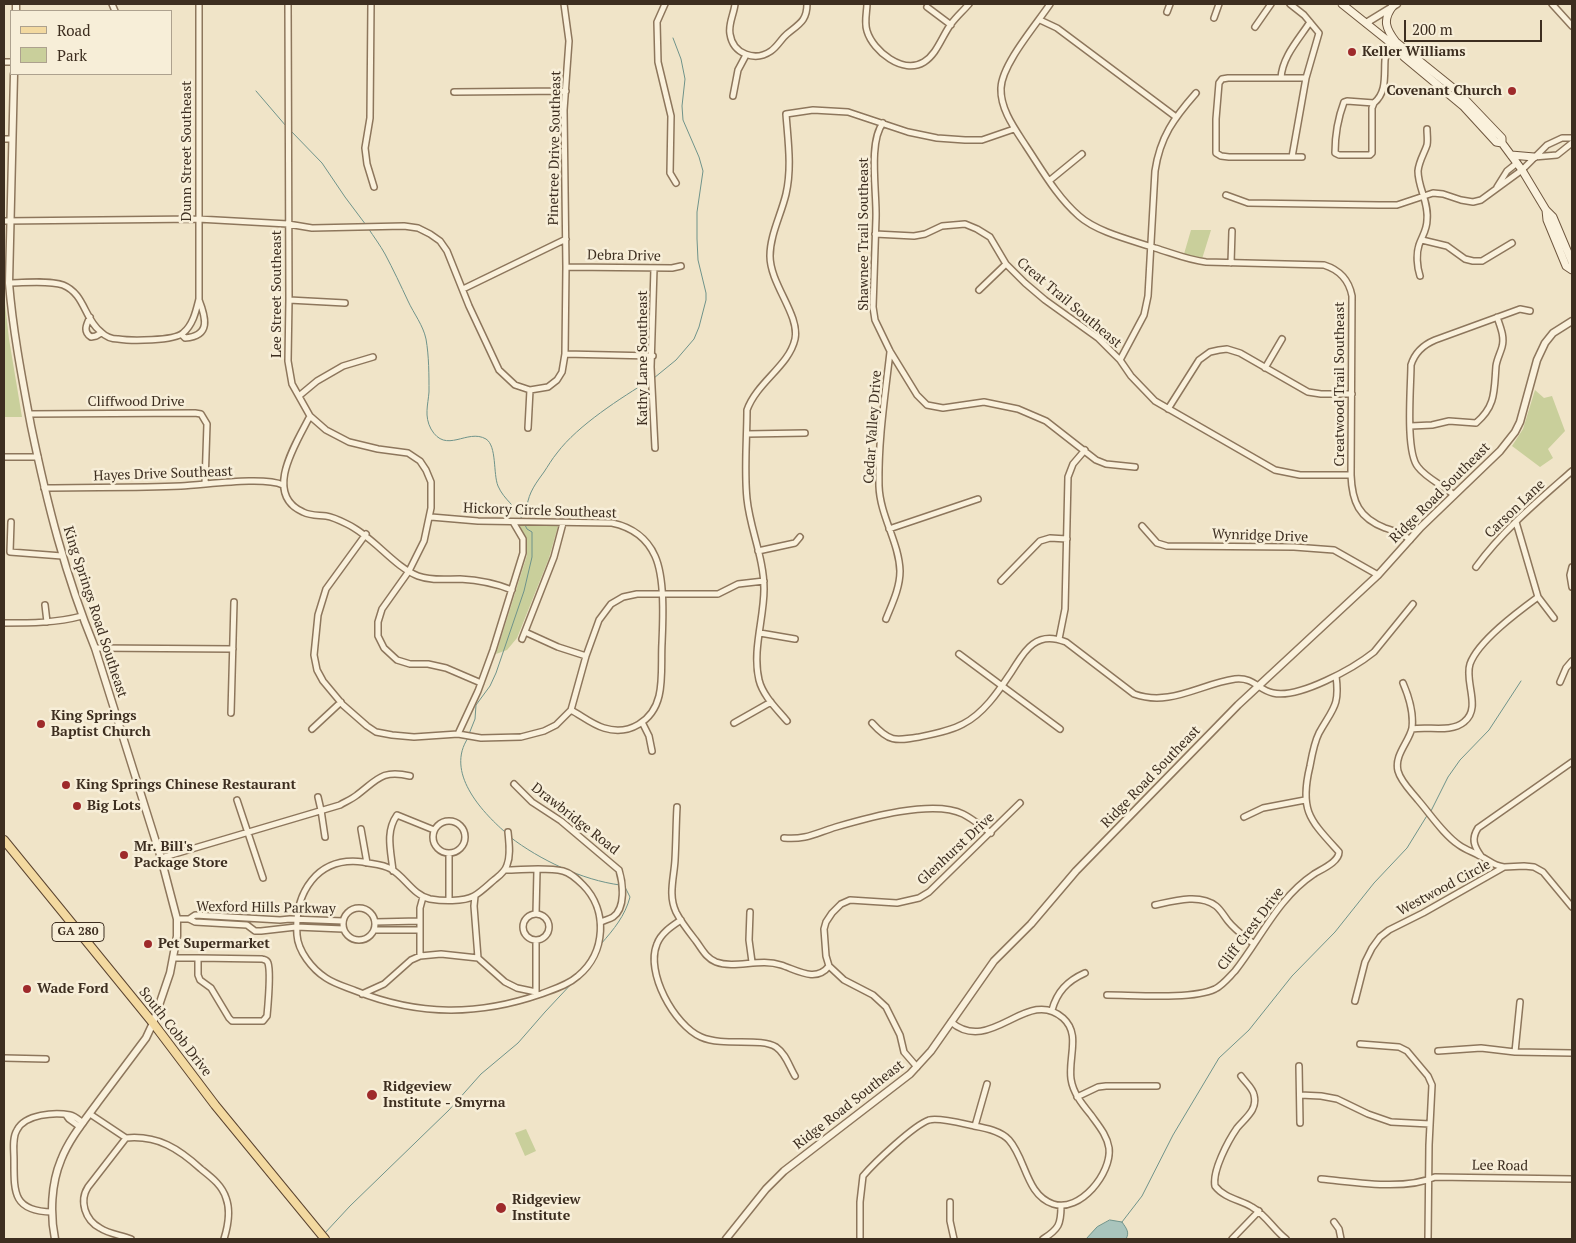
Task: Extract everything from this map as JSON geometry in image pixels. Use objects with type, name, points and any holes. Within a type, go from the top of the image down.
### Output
[{"type":"main road","points":[[1342,4],[1397,47],[1409,52]]},
{"type":"main road","points":[[1395,5],[1387,13],[1387,26],[1396,42],[1469,102],[1502,138],[1502,143],[1522,170],[1546,210],[1553,217],[1572,262]]},
{"type":"main road","points":[[1397,47],[1404,57],[1474,116],[1496,142],[1502,143]]},
{"type":"main road","points":[[1511,155],[1534,157]]},
{"type":"main road","points":[[1546,210],[1547,220],[1566,266],[1572,271]]},
{"type":"main road","points":[[1572,266],[1572,271]]},
{"type":"main road","name":"South Cobb Drive","points":[[4,840],[7,847],[153,1023],[215,1105],[325,1239]]},
{"type":"street","name":"Dunn Street Southeast","points":[[9,283],[52,283],[72,290],[79,297],[94,325],[101,333],[110,338],[171,338],[182,335],[196,314],[199,299],[199,4]]},
{"type":"street","name":"Lee Street Southeast","points":[[288,4],[288,361],[292,384],[310,416],[326,430],[349,442],[378,449],[408,453],[420,461],[426,470],[431,482],[431,517],[424,541],[409,571],[385,603],[379,616],[378,636],[384,648],[398,660],[410,664],[428,664],[446,668],[481,683]]},
{"type":"street","points":[[371,4],[370,118],[365,148],[367,164],[374,187]]},
{"type":"street","name":"Pinetree Drive Southeast","points":[[463,289],[566,240],[564,163],[569,40],[564,4]]},
{"type":"street","points":[[664,4],[657,22],[658,62],[671,116],[670,173],[676,183]]},
{"type":"street","points":[[735,4],[729,33],[736,48],[746,55],[758,56],[771,51],[787,34],[803,22],[806,17],[807,4]]},
{"type":"street","points":[[868,4],[867,31],[873,43],[886,56],[896,62],[916,65],[929,58],[951,24],[969,4]]},
{"type":"street","name":"Creatwood Trail Southeast","points":[[1050,4],[1003,75],[1000,89],[1003,104],[1014,129],[1049,180],[1075,212],[1085,221],[1101,229],[1196,261],[1324,265],[1343,275],[1348,282],[1352,296],[1352,495],[1362,513],[1374,523],[1399,533],[1410,540]]},
{"type":"street","points":[[1167,12],[1170,4]]},
{"type":"street","points":[[1214,18],[1219,4]]},
{"type":"street","points":[[1255,27],[1271,4]]},
{"type":"street","points":[[1552,4],[1572,26]]},
{"type":"street","points":[[1292,157],[1306,78],[1319,33],[1296,5]]},
{"type":"street","points":[[1366,23],[1395,5]]},
{"type":"street","points":[[927,7],[951,24]]},
{"type":"street","points":[[1040,20],[1057,28],[1176,117]]},
{"type":"street","points":[[1281,78],[1286,58],[1310,22]]},
{"type":"street","points":[[1374,103],[1344,102],[1336,136],[1335,153],[1370,155],[1372,152],[1372,108],[1383,92],[1386,55],[1397,47]]},
{"type":"street","points":[[733,96],[738,70],[746,55]]},
{"type":"street","points":[[916,65],[917,72]]},
{"type":"street","name":"King Springs Road Southeast","points":[[14,75],[7,221],[9,283],[15,344],[44,488],[62,556],[95,648],[161,858],[177,919],[177,936],[166,985],[146,1038],[82,1125],[66,1149],[58,1167],[52,1212],[55,1239]]},
{"type":"street","points":[[1302,157],[1221,156],[1216,153],[1215,146],[1218,92],[1222,79],[1306,78]]},
{"type":"street","points":[[454,92],[566,91]]},
{"type":"street","points":[[1120,360],[1144,315],[1148,296],[1156,162],[1165,135],[1176,117],[1196,93]]},
{"type":"street","points":[[787,721],[771,702],[759,682],[757,653],[764,581],[747,499],[747,410],[750,401],[762,384],[788,356],[793,347],[795,337],[796,327],[775,279],[770,256],[773,235],[786,192],[789,166],[786,114],[828,109],[848,112],[908,132],[937,138],[965,140],[982,140],[1014,129]]},
{"type":"street","name":"Shawnee Trail Southeast","points":[[883,123],[879,128],[876,143],[874,320],[890,351],[917,395],[926,405],[943,408],[984,402],[1018,409],[1046,420],[1096,460],[1106,464],[1135,467]]},
{"type":"street","points":[[1420,276],[1417,268],[1418,246],[1422,240],[1428,218],[1418,171],[1426,147],[1427,130]]},
{"type":"street","points":[[1226,195],[1248,203],[1379,205],[1397,204],[1433,194],[1443,194],[1473,202],[1487,197],[1522,170],[1543,148],[1562,138],[1572,138]]},
{"type":"street","points":[[4,139],[12,139]]},
{"type":"street","points":[[1534,157],[1557,155],[1572,143]]},
{"type":"street","points":[[1049,180],[1082,154]]},
{"type":"street","points":[[1497,188],[1507,171],[1517,163]]},
{"type":"street","points":[[7,221],[198,219],[288,224],[312,228],[404,226],[418,228],[440,241],[452,262],[499,370],[515,385],[530,390],[548,387],[557,380],[562,372],[565,354],[566,240]]},
{"type":"street","name":"Creat Trail Southeast","points":[[875,234],[914,236],[925,234],[942,226],[965,224],[977,228],[990,237],[1006,264],[1025,283],[1045,300],[1098,338],[1120,360],[1131,376],[1156,401],[1168,409],[1275,470],[1300,475],[1351,475]]},
{"type":"street","points":[[1231,263],[1232,231]]},
{"type":"street","points":[[1422,240],[1447,246],[1465,259],[1473,261],[1482,261],[1512,243]]},
{"type":"street","points":[[978,290],[1006,264]]},
{"type":"street","name":"Debra Drive","points":[[566,267],[672,268],[681,266]]},
{"type":"street","name":"Kathy Lane Southeast","points":[[654,268],[652,368],[655,448]]},
{"type":"street","name":"Dunn Street Southeast","points":[[182,335],[185,338],[194,337],[203,330],[206,323],[199,299]]},
{"type":"street","points":[[289,300],[345,303]]},
{"type":"street","points":[[1454,495],[1415,463],[1410,449],[1412,365],[1419,350],[1435,340],[1520,309],[1530,311]]},
{"type":"street","name":"Dunn Street Southeast","points":[[90,317],[86,325],[88,335],[91,337],[101,333]]},
{"type":"street","points":[[1411,426],[1432,425],[1448,421],[1476,423],[1489,410],[1495,388],[1498,356],[1502,346],[1502,331],[1497,317]]},
{"type":"street","name":"Ridge Road Southeast","points":[[726,1239],[778,1177],[888,1093],[917,1067],[931,1051],[994,961],[1031,924],[1076,871],[1258,685],[1378,575],[1454,495],[1500,452],[1515,432],[1524,411],[1542,348],[1553,333],[1572,321]]},
{"type":"street","points":[[1265,368],[1282,339]]},
{"type":"street","points":[[1168,409],[1201,357],[1210,352],[1223,349],[1236,351],[1308,392],[1352,394]]},
{"type":"street","name":"Cedar Valley Drive","points":[[886,619],[898,586],[900,571],[897,553],[881,507],[879,486],[882,421],[890,351]]},
{"type":"street","points":[[565,354],[653,356]]},
{"type":"street","points":[[299,396],[318,381],[343,366],[373,356]]},
{"type":"street","points":[[528,428],[530,390]]},
{"type":"street","name":"Cliffwood Drive","points":[[29,414],[201,414],[207,424],[205,484]]},
{"type":"street","points":[[310,416],[288,460],[283,486],[288,501],[304,512],[337,519],[366,534],[409,571],[426,578],[470,580],[512,590]]},
{"type":"street","points":[[747,434],[805,434]]},
{"type":"street","points":[[1059,639],[1065,610],[1068,477],[1073,464],[1084,450]]},
{"type":"street","points":[[4,457],[38,457]]},
{"type":"street","name":"Carson Lane","points":[[1476,567],[1493,544],[1572,471]]},
{"type":"street","name":"Hayes Drive Southeast","points":[[44,488],[182,486],[275,482],[283,486]]},
{"type":"street","points":[[889,529],[978,499]]},
{"type":"street","name":"Hickory Circle Southeast","points":[[431,517],[513,522],[612,523],[633,531],[647,543],[656,557],[660,572],[663,620],[659,695],[655,708],[643,724]]},
{"type":"street","points":[[11,522],[10,552],[62,556]]},
{"type":"street","points":[[458,734],[481,683],[524,549],[523,539],[513,522]]},
{"type":"street","points":[[1516,522],[1538,597],[1554,618]]},
{"type":"street","points":[[522,639],[554,557],[562,523]]},
{"type":"street","name":"Wynridge Drive","points":[[1142,526],[1157,543],[1167,546],[1294,547],[1334,550],[1378,575]]},
{"type":"street","points":[[366,534],[326,588],[318,616],[314,655],[317,670],[323,682],[341,702],[367,726],[376,732],[392,736],[414,737],[458,734],[480,738],[530,736],[550,728],[571,710],[586,656],[599,620],[611,604],[630,595],[718,594],[738,584],[764,581]]},
{"type":"street","points":[[758,551],[795,543],[800,537]]},
{"type":"street","points":[[1001,580],[1040,541],[1050,538],[1067,539]]},
{"type":"street","points":[[1572,567],[1570,576],[1572,587]]},
{"type":"street","points":[[1412,729],[1455,727],[1464,722],[1472,709],[1469,675],[1472,660],[1485,643],[1511,616],[1538,597]]},
{"type":"street","points":[[231,713],[234,602]]},
{"type":"street","points":[[872,723],[890,739],[899,741],[939,733],[964,724],[983,709],[1026,651],[1034,643],[1044,639],[1059,639],[1066,642],[1134,694],[1147,699],[1173,697],[1236,679],[1246,679],[1268,692],[1284,695],[1299,692],[1347,671],[1374,652],[1413,604]]},
{"type":"street","points":[[45,605],[47,622]]},
{"type":"street","points":[[4,623],[47,622],[82,616]]},
{"type":"street","points":[[525,632],[586,656]]},
{"type":"street","points":[[760,633],[795,639]]},
{"type":"street","points":[[95,648],[233,650]]},
{"type":"street","points":[[960,654],[1060,730]]},
{"type":"street","points":[[1560,682],[1572,660]]},
{"type":"street","name":"Cliff Crest Drive","points":[[1107,995],[1179,995],[1214,989],[1235,971],[1283,902],[1310,877],[1337,859],[1339,852],[1313,822],[1305,806],[1308,776],[1318,735],[1337,700],[1336,676]]},
{"type":"street","points":[[1403,683],[1409,696],[1412,729],[1405,742],[1398,764],[1398,770],[1403,781],[1458,845],[1482,856],[1495,866],[1504,866]]},
{"type":"street","points":[[312,729],[341,702]]},
{"type":"street","points":[[734,723],[771,702]]},
{"type":"street","points":[[571,710],[596,725],[609,730],[623,730],[643,724],[649,736],[652,751]]},
{"type":"street","points":[[1482,856],[1475,847],[1474,840],[1478,828],[1572,762]]},
{"type":"street","points":[[161,858],[340,805],[356,796],[373,780],[382,775],[400,774],[410,776]]},
{"type":"street","name":"Drawbridge Road","points":[[514,784],[532,802],[560,821],[620,870],[622,902],[614,917],[601,922]]},
{"type":"street","points":[[318,797],[325,837]]},
{"type":"street","points":[[237,800],[263,878]]},
{"type":"street","points":[[1244,817],[1263,808],[1305,800]]},
{"type":"street","name":"Glenhurst Drive","points":[[829,966],[826,956],[824,929],[826,922],[841,904],[850,900],[897,903],[919,898],[930,892],[991,834],[1020,803]]},
{"type":"street","points":[[677,807],[675,863],[671,888],[672,898],[676,913],[707,957],[718,962],[732,964],[752,962],[779,964],[805,974],[824,972],[829,966],[844,980],[873,995],[886,1007],[900,1036],[904,1052],[917,1067]]},
{"type":"street","points":[[784,838],[810,837],[859,820],[930,808],[962,813],[991,834]]},
{"type":"street","points":[[393,871],[390,838],[391,824],[398,815],[434,830]]},
{"type":"street","points":[[446,821],[456,823],[463,831],[465,841],[459,850],[449,854],[438,850],[432,841],[434,830],[446,821]]},
{"type":"street","points":[[361,829],[367,863]]},
{"type":"street","points":[[505,870],[562,871],[574,876],[590,892],[601,922],[598,947],[586,969],[567,984],[496,1007],[436,1010],[396,1005],[362,994],[324,978],[303,954],[297,938],[296,927],[300,899],[306,886],[319,873],[333,864],[344,861],[377,864],[393,871],[430,899],[463,900],[475,896],[505,870],[509,857],[508,832]]},
{"type":"street","points":[[449,854],[449,900]]},
{"type":"street","name":"Westwood Circle","points":[[1355,1001],[1365,962],[1380,937],[1504,866],[1534,867],[1543,872],[1572,907]]},
{"type":"street","points":[[536,914],[537,870]]},
{"type":"street","points":[[420,956],[420,908],[424,896]]},
{"type":"street","points":[[475,896],[478,958]]},
{"type":"street","points":[[1155,905],[1183,900],[1208,902],[1215,906],[1228,921],[1254,944]]},
{"type":"street","name":"Wexford Hills Parkway","points":[[375,922],[369,911],[363,908],[356,908],[350,910],[343,921],[343,929],[350,938],[362,941],[367,939],[375,930],[420,930]]},
{"type":"street","points":[[750,912],[748,940],[752,962]]},
{"type":"street","points":[[536,914],[546,918],[550,929],[545,937],[536,941],[526,937],[522,927],[526,917],[536,914]]},
{"type":"street","name":"Wexford Hills Parkway","points":[[188,919],[195,915],[280,920],[343,921]]},
{"type":"street","points":[[225,924],[226,917]]},
{"type":"street","name":"Wexford Hills Parkway","points":[[177,919],[247,925],[255,930],[262,931],[296,927],[343,929]]},
{"type":"street","points":[[681,920],[663,934],[657,943],[653,960],[656,976],[675,1015],[690,1031],[700,1037],[716,1042],[765,1043],[777,1048],[786,1057],[795,1076]]},
{"type":"street","points":[[375,930],[375,922],[420,921]]},
{"type":"street","points":[[536,941],[537,993]]},
{"type":"street","points":[[362,994],[384,984],[411,960],[420,956],[453,954],[478,958],[505,982],[517,988],[537,993]]},
{"type":"street","points":[[173,958],[198,958],[262,959],[266,961],[268,964],[268,980],[267,1016],[265,1019],[263,1021],[232,1021],[228,1018],[211,988],[200,980],[198,975],[198,958]]},
{"type":"street","points":[[1052,1010],[1060,991],[1068,982],[1085,973]]},
{"type":"street","points":[[1515,1052],[1520,1002]]},
{"type":"street","points":[[860,1239],[863,1176],[870,1167],[910,1132],[930,1120],[975,1126],[998,1133],[1010,1140],[1039,1196],[1054,1205],[1074,1204],[1086,1196],[1103,1174],[1108,1161],[1109,1147],[1100,1128],[1077,1097],[1073,1086],[1071,1072],[1073,1036],[1072,1029],[1064,1018],[1052,1010],[1035,1010],[980,1033],[966,1032],[951,1022]]},
{"type":"street","points":[[1360,1044],[1399,1047],[1408,1051],[1428,1076],[1432,1085],[1428,1239]]},
{"type":"street","points":[[1438,1051],[1481,1048],[1515,1052],[1572,1053]]},
{"type":"street","points":[[4,1058],[46,1059]]},
{"type":"street","points":[[1299,1066],[1300,1123]]},
{"type":"street","points":[[1241,1076],[1254,1094],[1254,1104],[1252,1111],[1236,1130],[1228,1144],[1218,1168],[1215,1183],[1218,1190],[1225,1195],[1258,1211],[1286,1239]]},
{"type":"street","points":[[975,1126],[987,1084]]},
{"type":"street","points":[[1077,1097],[1098,1087],[1157,1086]]},
{"type":"street","points":[[1300,1095],[1336,1099],[1391,1122],[1430,1124]]},
{"type":"street","points":[[52,1212],[31,1210],[22,1204],[17,1196],[14,1184],[14,1137],[18,1126],[29,1119],[54,1114],[71,1115],[82,1125]]},
{"type":"street","points":[[90,1114],[126,1138],[147,1138],[167,1144],[186,1156],[214,1180],[226,1196],[228,1207],[228,1221],[224,1239]]},
{"type":"street","points":[[126,1138],[84,1192],[83,1199],[89,1218],[98,1228],[130,1239]]},
{"type":"street","name":"Lee Road","points":[[1321,1179],[1386,1184],[1421,1183],[1435,1177],[1572,1179]]},
{"type":"street","points":[[950,1202],[950,1221],[954,1239]]},
{"type":"street","points":[[1043,1239],[1059,1226],[1061,1206]]},
{"type":"street","points":[[1232,1239],[1258,1211]]},
{"type":"street","points":[[1334,1222],[1340,1229],[1340,1239]]},
{"type":"green space","points":[[1191,230],[1211,230],[1202,259],[1184,254]]},
{"type":"green space","points":[[4,295],[9,339],[22,417],[4,417]]},
{"type":"green space","points":[[1535,390],[1544,398],[1552,396],[1565,431],[1548,449],[1553,458],[1540,467],[1512,446],[1523,429]]},
{"type":"green space","points":[[520,526],[558,526],[549,558],[517,638],[507,650],[496,654],[527,555],[527,541]]},
{"type":"green space","points":[[526,1129],[536,1151],[525,1156],[515,1133]]},
{"type":"water","points":[[1110,1220],[1122,1222],[1128,1232],[1126,1239],[1086,1239],[1097,1227]]},
{"type":"waterway","points":[[654,378],[676,360],[694,339],[706,300],[698,260],[697,239],[697,212],[703,171],[683,120],[682,106],[685,79],[681,59],[673,38]]},
{"type":"waterway","points":[[256,91],[286,126]]},
{"type":"waterway","points":[[291,131],[322,163],[366,225]]},
{"type":"waterway","points":[[368,228],[385,254],[425,334],[429,372],[427,415],[431,429],[443,440],[450,441],[472,436],[486,439],[492,448],[498,486],[522,519]]},
{"type":"waterway","points":[[519,512],[527,506],[529,496],[553,458],[576,432],[600,413],[650,380]]},
{"type":"waterway","points":[[469,734],[475,719],[476,705],[490,686],[496,673],[524,591],[532,557],[532,532],[527,529],[524,523]]},
{"type":"waterway","points":[[1431,811],[1448,777],[1460,760],[1489,730],[1521,681]]},
{"type":"waterway","points":[[468,738],[462,751],[463,777],[477,802],[505,832]]},
{"type":"waterway","points":[[1122,1222],[1142,1196],[1173,1135],[1219,1058],[1249,1030],[1292,976],[1335,932],[1374,883],[1407,848],[1428,814]]},
{"type":"waterway","points":[[510,837],[534,854],[562,868],[591,879],[620,885]]},
{"type":"waterway","points":[[601,944],[618,922],[628,904],[630,897],[624,885]]},
{"type":"waterway","points":[[324,1234],[350,1206],[449,1110],[481,1074],[518,1043],[574,981]]},
{"type":"place","name":"Keller Williams","points":[[1352,52]]},
{"type":"place","name":"Covenant Church","points":[[1512,91]]},
{"type":"place","name":"King Springs Baptist Church","points":[[41,724]]},
{"type":"place","name":"King Springs Chinese Restaurant","points":[[66,785]]},
{"type":"place","name":"Big Lots","points":[[77,806]]},
{"type":"place","name":"Mr. Bill's Package Store","points":[[124,855]]},
{"type":"place","name":"Pet Supermarket","points":[[148,944]]},
{"type":"place","name":"Wade Ford","points":[[27,989]]},
{"type":"place","name":"Ridgeview Institute - Smyrna","points":[[372,1095]]},
{"type":"place","name":"Ridgeview Institute","points":[[501,1208]]}]
